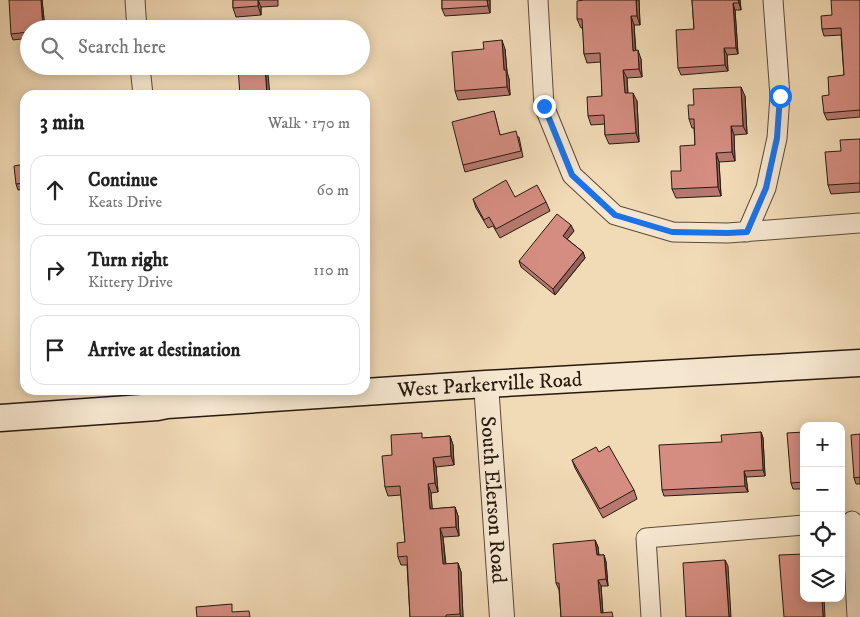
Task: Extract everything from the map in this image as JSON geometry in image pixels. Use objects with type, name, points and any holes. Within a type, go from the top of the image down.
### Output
[{"type":"main road","name":"West Parkerville Road","points":[[370,389],[860,363]]},
{"type":"main road","name":"West Parkerville Road","points":[[0,418],[147,408],[166,398],[235,395]]},
{"type":"street","points":[[135,0],[136,20]]},
{"type":"street","points":[[538,0],[544,106],[572,175],[615,215],[672,232],[728,233],[860,223]]},
{"type":"street","points":[[747,232],[766,188],[777,138],[780,96],[773,0]]},
{"type":"street","points":[[141,75],[142,90]]},
{"type":"street","name":"South Elerson Road","points":[[486,384],[502,617]]},
{"type":"street","points":[[851,521],[857,617]]},
{"type":"street","points":[[651,617],[646,538],[800,525]]},
{"type":"building","points":[[9,0],[41,0],[42,20],[20,20],[20,33],[11,34]]},
{"type":"building","points":[[233,0],[258,0],[258,6],[233,8]]},
{"type":"building","points":[[442,0],[487,0],[488,6],[442,9]]},
{"type":"building","points":[[636,0],[637,16],[631,16],[633,51],[638,50],[639,69],[623,70],[625,93],[633,93],[636,133],[605,135],[604,115],[588,116],[587,97],[602,96],[600,53],[584,54],[582,19],[577,19],[577,1]]},
{"type":"building","points":[[692,0],[738,0],[739,3],[733,3],[736,48],[724,48],[725,65],[678,68],[676,30],[694,29]]},
{"type":"building","points":[[831,0],[860,0],[860,110],[824,113],[822,96],[829,95],[828,77],[844,75],[841,28],[822,29],[821,16],[832,15]]},
{"type":"building","points":[[502,40],[507,87],[455,91],[452,52],[484,49],[483,42]]},
{"type":"building","points":[[239,75],[266,75],[267,90],[240,90]]},
{"type":"building","points":[[741,87],[743,126],[731,126],[732,152],[716,153],[718,187],[672,189],[671,171],[681,171],[680,146],[695,145],[694,119],[689,119],[688,105],[694,105],[693,89]]},
{"type":"building","points":[[494,111],[500,135],[516,131],[521,151],[463,165],[452,122]]},
{"type":"building","points":[[860,139],[860,183],[828,185],[825,152],[841,151],[840,140]]},
{"type":"building","points":[[20,165],[20,184],[16,184],[14,166]]},
{"type":"building","points":[[506,180],[515,197],[537,185],[546,202],[496,229],[489,217],[484,220],[473,199]]},
{"type":"building","points":[[557,214],[571,225],[563,236],[583,252],[553,289],[519,261]]},
{"type":"building","points":[[761,432],[763,470],[744,471],[745,486],[662,490],[659,445],[722,442],[721,435]]},
{"type":"building","points":[[800,432],[800,482],[791,483],[787,433]]},
{"type":"building","points":[[422,433],[422,438],[450,436],[451,456],[433,458],[435,483],[428,484],[430,509],[455,507],[456,527],[440,528],[443,564],[458,563],[460,614],[446,615],[446,617],[410,617],[407,556],[398,557],[397,543],[405,542],[400,486],[385,487],[382,456],[392,455],[391,435]]},
{"type":"building","points":[[860,434],[860,477],[854,478],[851,435]]},
{"type":"building","points":[[609,446],[634,490],[600,509],[572,460],[596,447],[599,452]]},
{"type":"building","points":[[595,540],[597,555],[604,555],[606,579],[598,580],[601,613],[612,612],[613,617],[561,617],[559,583],[556,583],[553,544]]},
{"type":"building","points":[[800,554],[800,602],[822,602],[823,617],[784,617],[779,555]]},
{"type":"building","points":[[725,560],[729,617],[686,617],[683,563]]},
{"type":"building","points":[[232,604],[232,612],[249,611],[250,617],[197,617],[196,607]]},
{"type":"route","points":[[544,106],[572,175],[615,215],[672,232],[728,233],[747,232],[766,188],[777,138],[780,96]]}]
